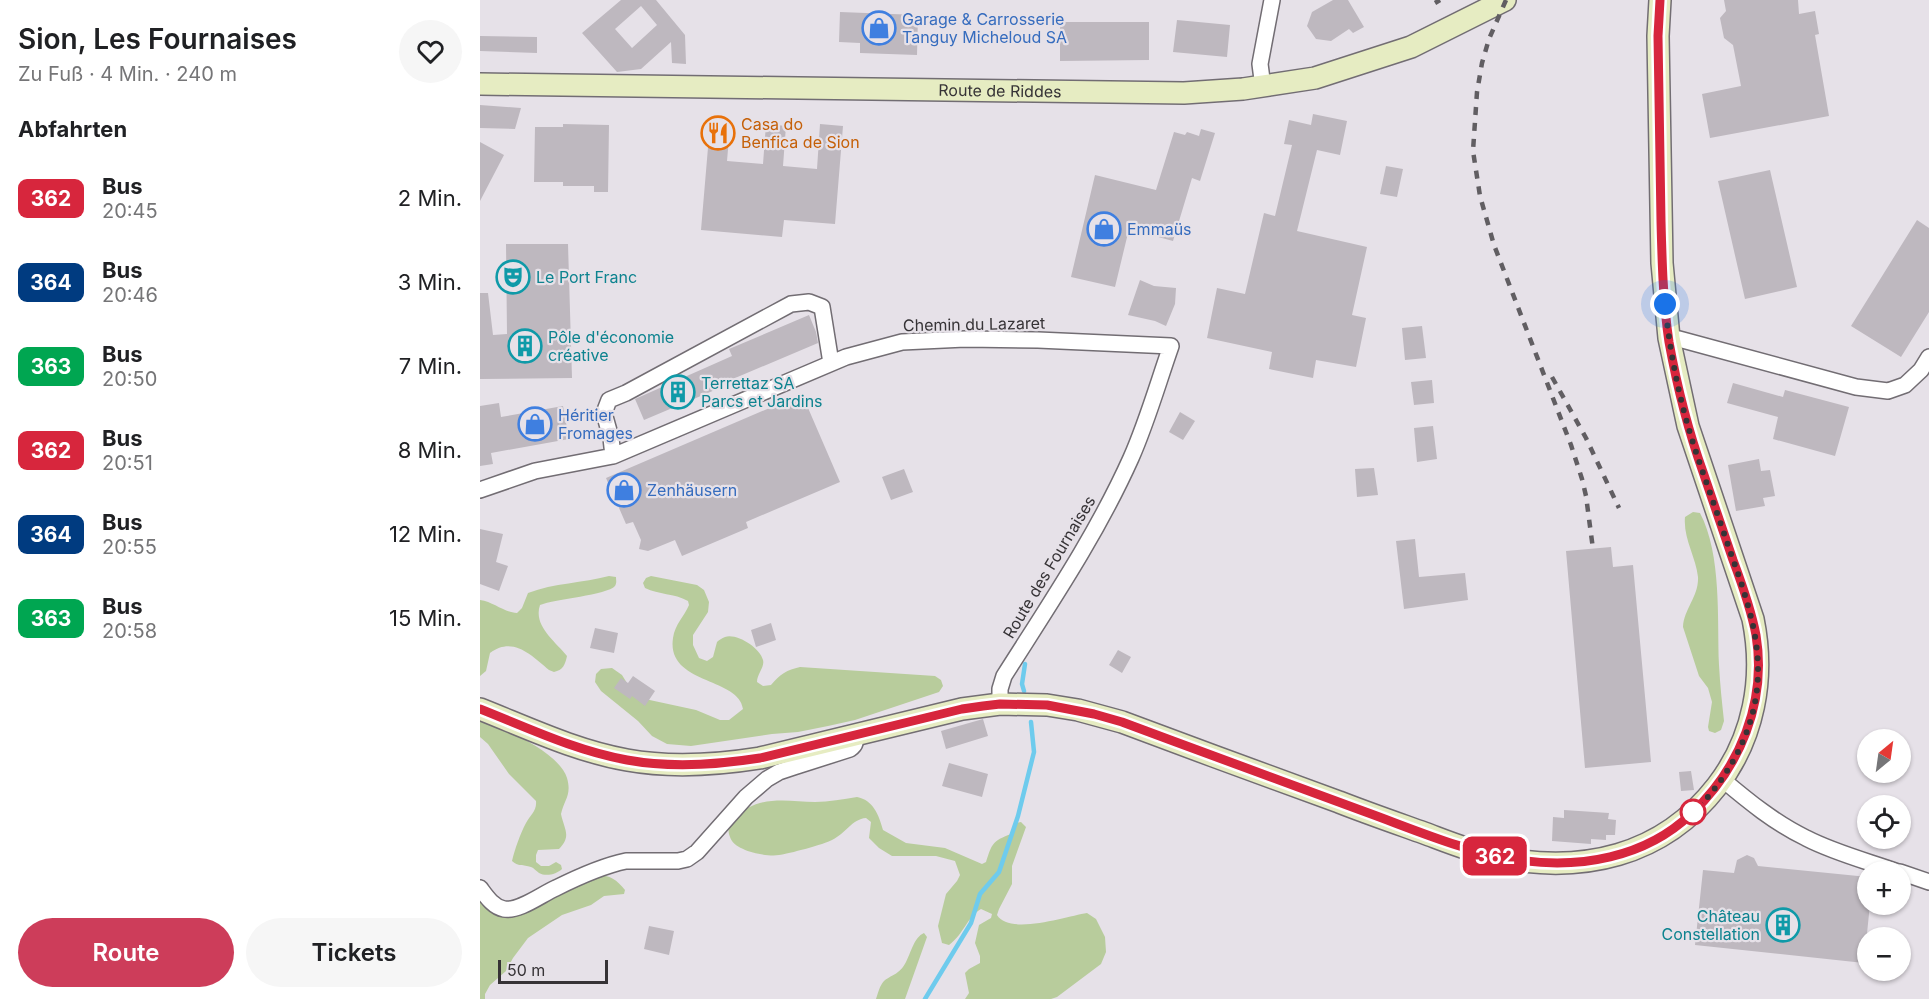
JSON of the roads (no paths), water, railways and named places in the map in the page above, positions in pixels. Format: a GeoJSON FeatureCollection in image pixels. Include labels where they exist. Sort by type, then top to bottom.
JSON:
{"type":"FeatureCollection","features":[{"type":"Feature","properties":{"kind":"main road","name":"Route de Riddes"},"geometry":{"type":"LineString","coordinates":[[480,84],[1184,93],[1263,87],[1315,78],[1411,47],[1505,0]]}},
{"type":"Feature","properties":{"kind":"main road"},"geometry":{"type":"LineString","coordinates":[[480,709],[591,751],[653,764],[695,765],[760,758],[962,709],[1000,697],[1098,715],[1439,839],[1496,857],[1522,861],[1570,863],[1616,856],[1640,847],[1680,824],[1710,795],[1741,745],[1753,712],[1758,670],[1757,644],[1747,599],[1688,426],[1669,338],[1662,263],[1659,1]]}},
{"type":"Feature","properties":{"kind":"street"},"geometry":{"type":"LineString","coordinates":[[1263,87],[1260,64],[1272,0]]}},
{"type":"Feature","properties":{"kind":"street"},"geometry":{"type":"LineString","coordinates":[[613,456],[604,413],[609,400],[791,304],[809,302],[822,307],[831,363]]}},
{"type":"Feature","properties":{"kind":"street"},"geometry":{"type":"LineString","coordinates":[[1669,338],[1856,387],[1888,391],[1905,385],[1921,370],[1929,357]]}},
{"type":"Feature","properties":{"kind":"street","name":"Chemin du Lazaret"},"geometry":{"type":"LineString","coordinates":[[480,490],[519,475],[613,456],[846,357],[902,342],[965,339],[1038,340],[1171,346]]}},
{"type":"Feature","properties":{"kind":"street","name":"Route des Fournaises"},"geometry":{"type":"LineString","coordinates":[[1000,697],[1004,676],[1073,569],[1103,515],[1131,457],[1171,346]]}},
{"type":"Feature","properties":{"kind":"street"},"geometry":{"type":"LineString","coordinates":[[480,888],[496,906],[509,910],[588,873],[618,862],[687,860],[761,784],[779,772],[850,749],[856,742],[854,735]]}},
{"type":"Feature","properties":{"kind":"street"},"geometry":{"type":"LineString","coordinates":[[1722,778],[1762,812],[1796,833],[1826,847],[1867,861]]}},
{"type":"Feature","properties":{"kind":"street"},"geometry":{"type":"LineString","coordinates":[[1911,876],[1929,882]]}},
{"type":"Feature","properties":{"kind":"waterway"},"geometry":{"type":"LineString","coordinates":[[1024,691],[1022,684],[1025,664]]}},
{"type":"Feature","properties":{"kind":"waterway"},"geometry":{"type":"LineString","coordinates":[[925,999],[971,923],[980,894],[999,872],[1018,816],[1034,752],[1031,722]]}},
{"type":"Feature","properties":{"kind":"railway"},"geometry":{"type":"LineString","coordinates":[[1435,3],[1440,0]]}},
{"type":"Feature","properties":{"kind":"railway"},"geometry":{"type":"LineString","coordinates":[[1506,0],[1489,39],[1477,92],[1473,151],[1480,196],[1494,245],[1582,479],[1593,549]]}},
{"type":"Feature","properties":{"kind":"railway"},"geometry":{"type":"LineString","coordinates":[[1552,377],[1586,438],[1619,508]]}},
{"type":"Feature","properties":{"kind":"place","name":"Garage & Carrosserie Tanguy Micheloud SA"},"geometry":{"type":"Point","coordinates":[879,28]}},
{"type":"Feature","properties":{"kind":"place","name":"Casa do Benfica de Sion"},"geometry":{"type":"Point","coordinates":[718,133]}},
{"type":"Feature","properties":{"kind":"place","name":"Emmaüs"},"geometry":{"type":"Point","coordinates":[1104,229]}},
{"type":"Feature","properties":{"kind":"place","name":"Le Port Franc"},"geometry":{"type":"Point","coordinates":[513,277]}},
{"type":"Feature","properties":{"kind":"place","name":"Pôle d'économie créative"},"geometry":{"type":"Point","coordinates":[525,346]}},
{"type":"Feature","properties":{"kind":"place","name":"Terrettaz SA Parcs et Jardins"},"geometry":{"type":"Point","coordinates":[678,392]}},
{"type":"Feature","properties":{"kind":"place","name":"Héritier Fromages"},"geometry":{"type":"Point","coordinates":[535,424]}},
{"type":"Feature","properties":{"kind":"place","name":"Zenhäusern"},"geometry":{"type":"Point","coordinates":[624,490]}},
{"type":"Feature","properties":{"kind":"place","name":"Château Constellation"},"geometry":{"type":"Point","coordinates":[1783,925]}}]}
